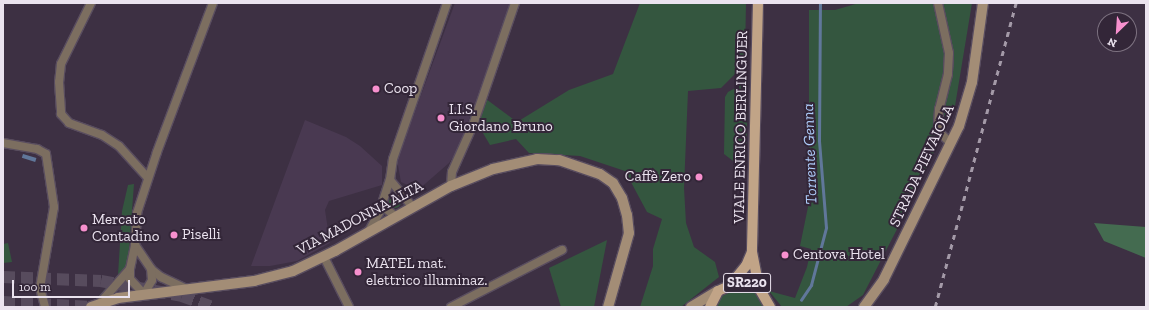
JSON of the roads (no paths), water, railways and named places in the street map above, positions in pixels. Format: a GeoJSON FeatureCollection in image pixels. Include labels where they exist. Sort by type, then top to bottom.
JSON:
{"type":"FeatureCollection","features":[{"type":"Feature","properties":{"kind":"main road","name":"VIALE ENRICO BERLINGUER"},"geometry":{"type":"LineString","coordinates":[[752,252],[758,3]]}},
{"type":"Feature","properties":{"kind":"main road"},"geometry":{"type":"LineString","coordinates":[[732,282],[746,266],[752,252]]}},
{"type":"Feature","properties":{"kind":"main road"},"geometry":{"type":"LineString","coordinates":[[752,252],[759,288]]}},
{"type":"Feature","properties":{"kind":"main road","name":"SR220"},"geometry":{"type":"LineString","coordinates":[[710,307],[718,291],[732,282],[744,282],[759,288],[771,306]]}},
{"type":"Feature","properties":{"kind":"street"},"geometry":{"type":"LineString","coordinates":[[91,3],[61,64],[59,82],[61,114],[69,123],[102,135],[119,146],[148,178]]}},
{"type":"Feature","properties":{"kind":"street","name":"VIA MADONNA ALTA"},"geometry":{"type":"LineString","coordinates":[[96,305],[130,269],[135,245],[137,213],[148,178],[214,3]]}},
{"type":"Feature","properties":{"kind":"street"},"geometry":{"type":"LineString","coordinates":[[369,231],[383,202],[390,180],[393,159],[447,3]]}},
{"type":"Feature","properties":{"kind":"street"},"geometry":{"type":"LineString","coordinates":[[515,3],[473,125],[452,172],[451,186],[493,169],[537,159],[559,160],[580,165],[600,174],[613,183],[622,198],[628,215],[629,233],[608,307]]}},
{"type":"Feature","properties":{"kind":"street"},"geometry":{"type":"LineString","coordinates":[[938,3],[949,53],[948,74],[939,109],[938,126],[941,134],[951,143]]}},
{"type":"Feature","properties":{"kind":"street","name":"STRADA PIEVAIOLA"},"geometry":{"type":"LineString","coordinates":[[864,307],[884,279],[951,143],[967,104],[983,3]]}},
{"type":"Feature","properties":{"kind":"street"},"geometry":{"type":"LineString","coordinates":[[3,143],[37,149],[46,154],[54,207],[40,288],[45,307]]}},
{"type":"Feature","properties":{"kind":"street"},"geometry":{"type":"LineString","coordinates":[[390,180],[412,206]]}},
{"type":"Feature","properties":{"kind":"street","name":"VIA MADONNA ALTA"},"geometry":{"type":"LineString","coordinates":[[96,305],[144,294],[271,278],[324,257],[412,206],[451,186]]}},
{"type":"Feature","properties":{"kind":"street"},"geometry":{"type":"LineString","coordinates":[[383,202],[385,208],[395,216]]}},
{"type":"Feature","properties":{"kind":"street"},"geometry":{"type":"LineString","coordinates":[[135,245],[152,270],[161,277],[188,289]]}},
{"type":"Feature","properties":{"kind":"street"},"geometry":{"type":"LineString","coordinates":[[451,307],[562,250]]}},
{"type":"Feature","properties":{"kind":"street"},"geometry":{"type":"LineString","coordinates":[[324,257],[349,307]]}},
{"type":"Feature","properties":{"kind":"street"},"geometry":{"type":"LineString","coordinates":[[130,269],[130,279],[144,294],[152,280],[152,270]]}},
{"type":"Feature","properties":{"kind":"street","name":"SR220"},"geometry":{"type":"LineString","coordinates":[[691,307],[718,291]]}},
{"type":"Feature","properties":{"kind":"water"},"geometry":{"type":"Polygon","coordinates":[[[23,154],[36,158],[35,162],[22,158],[23,154]]]}},
{"type":"Feature","properties":{"kind":"waterway","name":"Torrente Genna"},"geometry":{"type":"LineString","coordinates":[[801,300],[811,285],[826,228],[819,141],[820,3]]}},
{"type":"Feature","properties":{"kind":"tunnel"},"geometry":{"type":"LineString","coordinates":[[3,277],[101,281],[182,296],[212,307]]}},
{"type":"Feature","properties":{"kind":"tunnel"},"geometry":{"type":"LineString","coordinates":[[3,302],[91,307]]}},
{"type":"Feature","properties":{"kind":"railway"},"geometry":{"type":"LineString","coordinates":[[935,307],[1016,3]]}},
{"type":"Feature","properties":{"kind":"place","name":"Coop"},"geometry":{"type":"Point","coordinates":[376,89]}},
{"type":"Feature","properties":{"kind":"place","name":"I.I.S. Giordano Bruno"},"geometry":{"type":"Point","coordinates":[441,118]}},
{"type":"Feature","properties":{"kind":"place","name":"Caffè Zero"},"geometry":{"type":"Point","coordinates":[699,177]}},
{"type":"Feature","properties":{"kind":"place","name":"Mercato Contadino"},"geometry":{"type":"Point","coordinates":[84,228]}},
{"type":"Feature","properties":{"kind":"place","name":"Piselli"},"geometry":{"type":"Point","coordinates":[174,235]}},
{"type":"Feature","properties":{"kind":"place","name":"Centova Hotel"},"geometry":{"type":"Point","coordinates":[785,255]}},
{"type":"Feature","properties":{"kind":"place","name":"MATEL mat. elettrico illuminaz."},"geometry":{"type":"Point","coordinates":[358,272]}}]}
